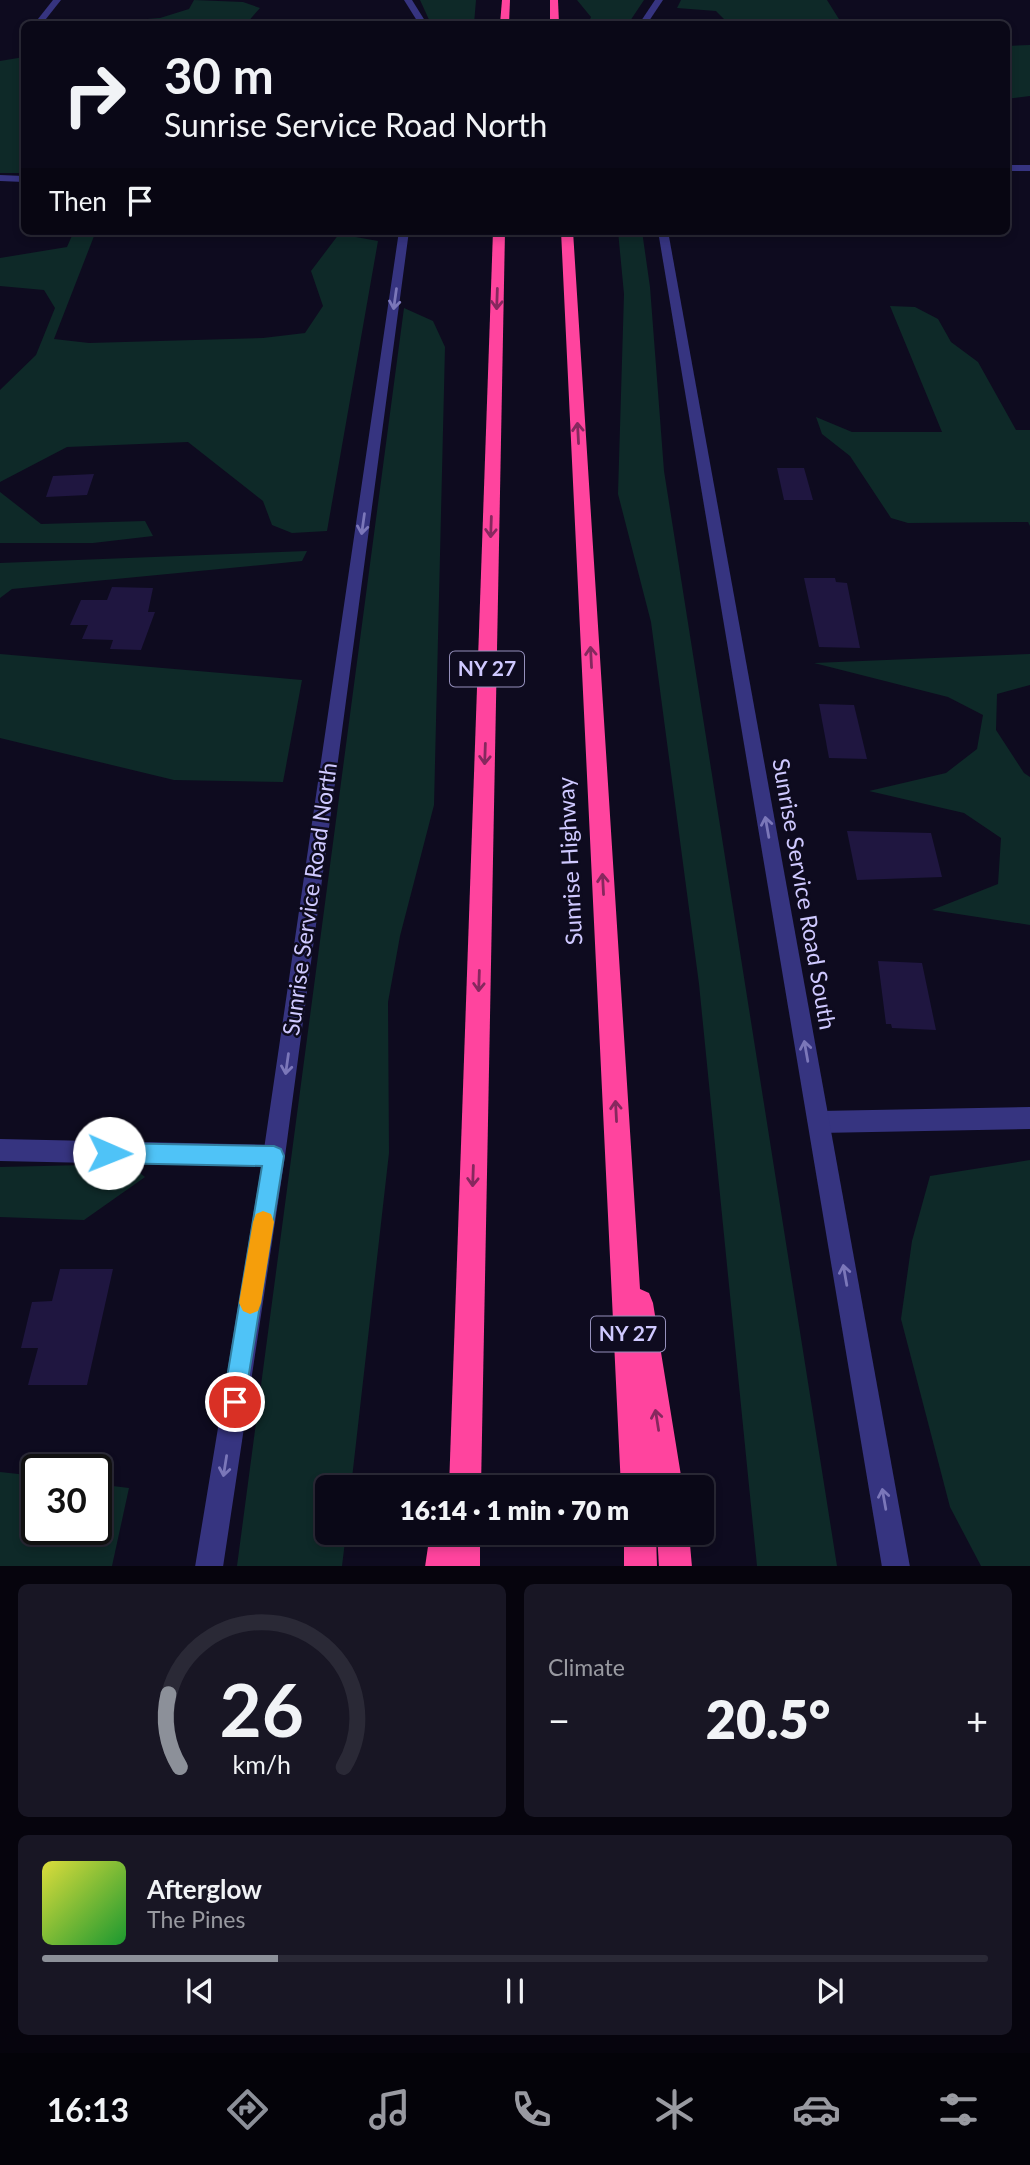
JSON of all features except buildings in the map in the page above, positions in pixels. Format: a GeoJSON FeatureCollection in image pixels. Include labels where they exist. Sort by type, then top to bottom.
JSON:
{"type":"FeatureCollection","features":[{"type":"Feature","properties":{"kind":"highway"},"geometry":{"type":"LineString","coordinates":[[505,21],[506,0]]}},
{"type":"Feature","properties":{"kind":"highway"},"geometry":{"type":"LineString","coordinates":[[554,0],[555,21]]}},
{"type":"Feature","properties":{"kind":"highway","name":"NY 27"},"geometry":{"type":"LineString","coordinates":[[465,1475],[499,235]]}},
{"type":"Feature","properties":{"kind":"highway","name":"Sunrise Highway"},"geometry":{"type":"LineString","coordinates":[[567,235],[636,1475]]}},
{"type":"Feature","properties":{"kind":"highway"},"geometry":{"type":"LineString","coordinates":[[620,1180],[665,1475]]}},
{"type":"Feature","properties":{"kind":"highway"},"geometry":{"type":"LineString","coordinates":[[454,1475],[468,1358]]}},
{"type":"Feature","properties":{"kind":"highway"},"geometry":{"type":"LineString","coordinates":[[441,1566],[444,1545]]}},
{"type":"Feature","properties":{"kind":"highway"},"geometry":{"type":"LineString","coordinates":[[463,1566],[464,1545]]}},
{"type":"Feature","properties":{"kind":"highway"},"geometry":{"type":"LineString","coordinates":[[640,1545],[641,1566]]}},
{"type":"Feature","properties":{"kind":"highway"},"geometry":{"type":"LineString","coordinates":[[674,1545],[676,1566]]}},
{"type":"Feature","properties":{"kind":"street"},"geometry":{"type":"LineString","coordinates":[[40,21],[57,0]]}},
{"type":"Feature","properties":{"kind":"street"},"geometry":{"type":"LineString","coordinates":[[408,0],[421,21]]}},
{"type":"Feature","properties":{"kind":"street"},"geometry":{"type":"LineString","coordinates":[[645,21],[659,0]]}},
{"type":"Feature","properties":{"kind":"street"},"geometry":{"type":"LineString","coordinates":[[1010,168],[1030,168]]}},
{"type":"Feature","properties":{"kind":"street"},"geometry":{"type":"LineString","coordinates":[[0,178],[21,178]]}},
{"type":"Feature","properties":{"kind":"street","name":"Sunrise Service Road North"},"geometry":{"type":"LineString","coordinates":[[209,1566],[274,1156],[403,235]]}},
{"type":"Feature","properties":{"kind":"street","name":"Sunrise Service Road South"},"geometry":{"type":"LineString","coordinates":[[664,235],[896,1566]]}},
{"type":"Feature","properties":{"kind":"street"},"geometry":{"type":"LineString","coordinates":[[819,1122],[1030,1118]]}},
{"type":"Feature","properties":{"kind":"street"},"geometry":{"type":"LineString","coordinates":[[0,1150],[274,1156]]}},
{"type":"Feature","properties":{"kind":"green space"},"geometry":{"type":"Polygon","coordinates":[[[194,0],[243,2],[260,8],[249,21],[122,21],[160,18],[189,9],[194,0]]]}},
{"type":"Feature","properties":{"kind":"green space"},"geometry":{"type":"Polygon","coordinates":[[[420,0],[476,0],[474,21],[430,21],[420,0]]]}},
{"type":"Feature","properties":{"kind":"green space"},"geometry":{"type":"Polygon","coordinates":[[[577,0],[644,0],[630,21],[589,21],[591,17],[577,0]]]}},
{"type":"Feature","properties":{"kind":"green space"},"geometry":{"type":"Polygon","coordinates":[[[681,0],[827,0],[840,21],[726,21],[716,11],[677,8],[681,0]]]}},
{"type":"Feature","properties":{"kind":"green space"},"geometry":{"type":"Polygon","coordinates":[[[1030,45],[1030,96],[1010,98],[1010,46],[1030,45]]]}},
{"type":"Feature","properties":{"kind":"green space"},"geometry":{"type":"Polygon","coordinates":[[[21,58],[21,173],[0,173],[0,61],[21,58]]]}},
{"type":"Feature","properties":{"kind":"green space"},"geometry":{"type":"Polygon","coordinates":[[[72,235],[94,235],[54,339],[89,343],[263,338],[305,333],[323,306],[311,271],[338,235],[378,241],[327,531],[292,533],[272,525],[263,501],[188,442],[67,447],[0,482],[0,390],[36,355],[55,308],[44,290],[0,286],[0,258],[67,247],[72,235]]]}},
{"type":"Feature","properties":{"kind":"green space"},"geometry":{"type":"Polygon","coordinates":[[[618,235],[643,235],[650,287],[664,471],[837,1566],[757,1566],[699,984],[651,622],[618,494],[624,294],[618,235]]]}},
{"type":"Feature","properties":{"kind":"green space"},"geometry":{"type":"Polygon","coordinates":[[[890,306],[915,307],[938,319],[951,342],[978,362],[1016,430],[1030,430],[1030,526],[1028,522],[908,523],[891,518],[850,456],[822,434],[816,417],[852,432],[942,432],[890,306]]]}},
{"type":"Feature","properties":{"kind":"green space"},"geometry":{"type":"Polygon","coordinates":[[[404,308],[433,321],[445,347],[434,805],[400,936],[388,1002],[389,1153],[352,1475],[315,1475],[315,1545],[345,1545],[342,1566],[237,1566],[404,308]]]}},
{"type":"Feature","properties":{"kind":"green space"},"geometry":{"type":"Polygon","coordinates":[[[0,492],[41,524],[145,521],[153,536],[93,543],[0,543],[0,492]]]}},
{"type":"Feature","properties":{"kind":"green space"},"geometry":{"type":"Polygon","coordinates":[[[307,551],[302,561],[12,589],[0,598],[0,563],[307,551]]]}},
{"type":"Feature","properties":{"kind":"green space"},"geometry":{"type":"Polygon","coordinates":[[[0,654],[302,680],[283,782],[174,780],[0,738],[0,654]]]}},
{"type":"Feature","properties":{"kind":"green space"},"geometry":{"type":"Polygon","coordinates":[[[1030,654],[1030,685],[997,694],[996,730],[1024,773],[1030,777],[1030,925],[932,910],[998,884],[1001,838],[964,813],[869,791],[946,773],[977,749],[983,715],[948,697],[814,663],[1030,654]]]}},
{"type":"Feature","properties":{"kind":"green space"},"geometry":{"type":"Polygon","coordinates":[[[1030,1160],[1030,1566],[981,1566],[950,1507],[901,1319],[912,1241],[930,1176],[1030,1160]]]}},
{"type":"Feature","properties":{"kind":"green space"},"geometry":{"type":"Polygon","coordinates":[[[128,1164],[145,1177],[84,1220],[0,1217],[0,1167],[128,1164]]]}},
{"type":"Feature","properties":{"kind":"green space"},"geometry":{"type":"Polygon","coordinates":[[[0,1472],[21,1474],[21,1545],[112,1545],[112,1486],[129,1488],[112,1566],[0,1566],[0,1472]]]}},
{"type":"Feature","properties":{"kind":"slow traffic"},"geometry":{"type":"LineString","coordinates":[[250,1303],[263,1222]]}},
{"type":"Feature","properties":{"kind":"route"},"geometry":{"type":"LineString","coordinates":[[109,1153],[274,1156],[235,1402]]}}]}
